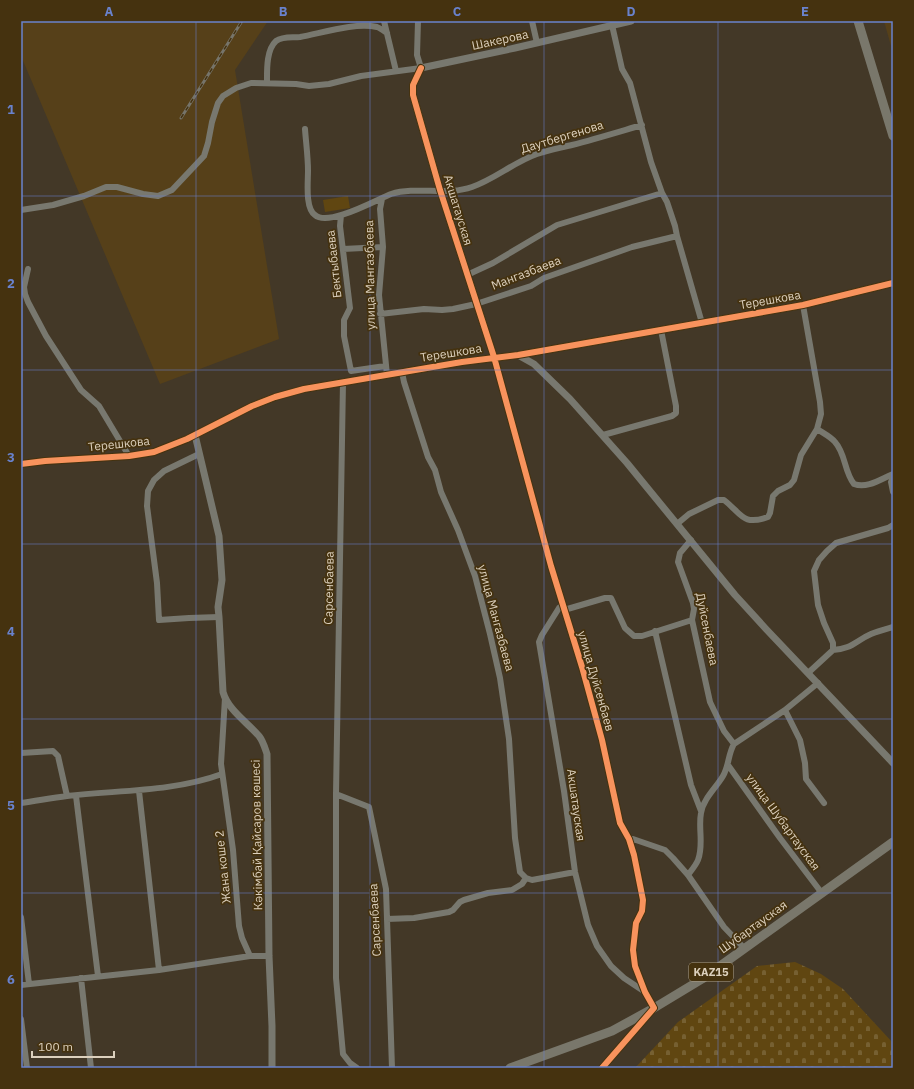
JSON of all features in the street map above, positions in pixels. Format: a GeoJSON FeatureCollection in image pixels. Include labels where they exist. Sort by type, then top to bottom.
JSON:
{"type":"FeatureCollection","features":[{"type":"Feature","properties":{"kind":"main road"},"geometry":{"type":"LineString","coordinates":[[858,21],[893,136]]}},
{"type":"Feature","properties":{"kind":"main road","name":"Шубартауская"},"geometry":{"type":"LineString","coordinates":[[510,1068],[612,1031],[654,1008],[702,979],[821,892],[893,842]]}},
{"type":"Feature","properties":{"kind":"street"},"geometry":{"type":"LineString","coordinates":[[384,21],[396,71]]}},
{"type":"Feature","properties":{"kind":"street"},"geometry":{"type":"LineString","coordinates":[[21,210],[53,205],[84,196],[106,187],[117,187],[143,194],[158,196],[172,190],[204,156],[218,103],[224,96],[236,88],[251,83],[296,84],[309,86],[329,84],[361,76],[421,68],[417,55],[418,21]]}},
{"type":"Feature","properties":{"kind":"street"},"geometry":{"type":"LineString","coordinates":[[532,21],[537,43]]}},
{"type":"Feature","properties":{"kind":"street","name":"Шакерова"},"geometry":{"type":"LineString","coordinates":[[421,68],[631,21]]}},
{"type":"Feature","properties":{"kind":"street"},"geometry":{"type":"LineString","coordinates":[[612,25],[622,69],[630,83],[651,162],[675,226],[702,323]]}},
{"type":"Feature","properties":{"kind":"street"},"geometry":{"type":"LineString","coordinates":[[267,83],[270,54],[273,45],[282,38],[298,37],[342,28],[363,26],[378,27],[387,33]]}},
{"type":"Feature","properties":{"kind":"street","name":"Акшатауская"},"geometry":{"type":"LineString","coordinates":[[421,68],[413,85],[412,95],[440,190],[494,357]]}},
{"type":"Feature","properties":{"kind":"street","name":"Даутбергенова"},"geometry":{"type":"LineString","coordinates":[[305,129],[308,194],[311,210],[315,216],[324,219],[341,215],[392,194],[425,190],[453,191],[472,187],[538,153],[642,125]]}},
{"type":"Feature","properties":{"kind":"street"},"geometry":{"type":"LineString","coordinates":[[467,275],[492,263],[557,225],[662,193]]}},
{"type":"Feature","properties":{"kind":"street","name":"улица Мангазбаева"},"geometry":{"type":"LineString","coordinates":[[382,199],[380,209],[383,247],[379,294],[387,375]]}},
{"type":"Feature","properties":{"kind":"street","name":"Бектыбаева"},"geometry":{"type":"LineString","coordinates":[[341,215],[340,226],[350,308],[344,320],[344,336],[351,371],[385,366]]}},
{"type":"Feature","properties":{"kind":"street","name":"Мангазбаева"},"geometry":{"type":"LineString","coordinates":[[380,314],[424,309],[453,309],[476,304],[531,286],[544,278],[632,247],[677,236]]}},
{"type":"Feature","properties":{"kind":"street"},"geometry":{"type":"LineString","coordinates":[[343,249],[383,247]]}},
{"type":"Feature","properties":{"kind":"street"},"geometry":{"type":"LineString","coordinates":[[28,269],[24,288],[25,294],[46,336],[81,390],[99,406],[129,456]]}},
{"type":"Feature","properties":{"kind":"street","name":"Терешкова"},"geometry":{"type":"LineString","coordinates":[[21,464],[45,461],[129,456],[154,452],[195,435],[252,406],[275,397],[304,389],[494,357],[518,355],[803,305],[893,283]]}},
{"type":"Feature","properties":{"kind":"street"},"geometry":{"type":"LineString","coordinates":[[677,524],[689,514],[718,500],[724,500],[745,519],[752,521],[768,517],[773,496],[778,491],[790,485],[794,480],[801,455],[818,429],[821,414],[803,305]]}},
{"type":"Feature","properties":{"kind":"street"},"geometry":{"type":"LineString","coordinates":[[602,435],[672,416],[676,413],[676,406],[660,330]]}},
{"type":"Feature","properties":{"kind":"street"},"geometry":{"type":"LineString","coordinates":[[518,355],[534,364],[553,382],[602,435],[691,540],[740,601],[893,763]]}},
{"type":"Feature","properties":{"kind":"street","name":"улица Дуйсенбаев"},"geometry":{"type":"LineString","coordinates":[[494,357],[602,740],[620,823],[629,839],[643,900],[642,911],[636,924],[633,950],[635,966],[654,1008]]}},
{"type":"Feature","properties":{"kind":"street","name":"улица Мангазбаева"},"geometry":{"type":"LineString","coordinates":[[402,372],[428,457],[435,470],[441,492],[458,530],[475,576],[490,634],[500,678],[509,739],[515,838],[520,872],[526,878]]}},
{"type":"Feature","properties":{"kind":"street","name":"Сарсенбаева"},"geometry":{"type":"LineString","coordinates":[[343,382],[336,794],[336,978],[344,1054],[350,1063],[357,1068]]}},
{"type":"Feature","properties":{"kind":"street"},"geometry":{"type":"LineString","coordinates":[[818,429],[834,440],[840,449],[847,473],[854,484],[860,486],[868,485],[893,476]]}},
{"type":"Feature","properties":{"kind":"street"},"geometry":{"type":"LineString","coordinates":[[195,435],[221,548],[222,580],[218,607],[223,692],[225,698]]}},
{"type":"Feature","properties":{"kind":"street"},"geometry":{"type":"LineString","coordinates":[[199,454],[164,471],[154,480],[148,491],[147,506],[157,583],[159,620],[219,617]]}},
{"type":"Feature","properties":{"kind":"street"},"geometry":{"type":"LineString","coordinates":[[893,476],[890,482],[893,492]]}},
{"type":"Feature","properties":{"kind":"street"},"geometry":{"type":"LineString","coordinates":[[833,650],[833,643],[824,623],[818,604],[814,571],[819,560],[836,543],[888,528],[893,525]]}},
{"type":"Feature","properties":{"kind":"street","name":"Дуйсенбаева"},"geometry":{"type":"LineString","coordinates":[[691,540],[680,552],[678,562],[693,603],[694,609],[692,620],[710,702],[724,731],[734,744]]}},
{"type":"Feature","properties":{"kind":"street"},"geometry":{"type":"LineString","coordinates":[[564,608],[605,598],[611,598],[625,628],[634,636],[655,632],[692,620]]}},
{"type":"Feature","properties":{"kind":"street","name":"Акшатауская"},"geometry":{"type":"LineString","coordinates":[[564,608],[559,608],[539,642],[564,791],[575,872],[588,925],[597,946],[611,966],[624,978],[646,992]]}},
{"type":"Feature","properties":{"kind":"street"},"geometry":{"type":"LineString","coordinates":[[808,673],[833,650],[844,649],[870,635],[893,628]]}},
{"type":"Feature","properties":{"kind":"street"},"geometry":{"type":"LineString","coordinates":[[655,632],[691,785],[701,811]]}},
{"type":"Feature","properties":{"kind":"street"},"geometry":{"type":"LineString","coordinates":[[688,875],[698,860],[701,842],[699,825],[701,811],[724,776],[728,765],[730,750],[734,744],[785,710],[818,683]]}},
{"type":"Feature","properties":{"kind":"street","name":"Жана коше 2"},"geometry":{"type":"LineString","coordinates":[[225,698],[221,764],[233,850],[239,926],[242,938],[250,956]]}},
{"type":"Feature","properties":{"kind":"street","name":"Кәкімбай Қайсаров көшесі"},"geometry":{"type":"LineString","coordinates":[[225,698],[234,710],[260,737],[267,754],[269,956],[272,1068]]}},
{"type":"Feature","properties":{"kind":"street"},"geometry":{"type":"LineString","coordinates":[[785,710],[800,740],[805,763],[806,778],[812,789],[824,803]]}},
{"type":"Feature","properties":{"kind":"street"},"geometry":{"type":"LineString","coordinates":[[21,753],[52,751],[58,756],[67,796]]}},
{"type":"Feature","properties":{"kind":"street","name":"улица Шубартауская"},"geometry":{"type":"LineString","coordinates":[[728,765],[821,892]]}},
{"type":"Feature","properties":{"kind":"street"},"geometry":{"type":"LineString","coordinates":[[21,803],[67,796],[139,791],[207,780],[222,774]]}},
{"type":"Feature","properties":{"kind":"street"},"geometry":{"type":"LineString","coordinates":[[139,791],[159,970]]}},
{"type":"Feature","properties":{"kind":"street","name":"Сарсенбаева"},"geometry":{"type":"LineString","coordinates":[[336,794],[369,807],[386,889],[392,1068]]}},
{"type":"Feature","properties":{"kind":"street"},"geometry":{"type":"LineString","coordinates":[[76,796],[98,976]]}},
{"type":"Feature","properties":{"kind":"street"},"geometry":{"type":"LineString","coordinates":[[629,839],[665,850],[688,875],[724,927],[744,948]]}},
{"type":"Feature","properties":{"kind":"street"},"geometry":{"type":"LineString","coordinates":[[387,919],[414,918],[449,912],[464,900],[488,893],[512,890],[522,884],[526,878],[532,880],[575,872]]}},
{"type":"Feature","properties":{"kind":"street"},"geometry":{"type":"LineString","coordinates":[[21,917],[29,984]]}},
{"type":"Feature","properties":{"kind":"street"},"geometry":{"type":"LineString","coordinates":[[21,986],[159,970],[250,956],[269,956]]}},
{"type":"Feature","properties":{"kind":"street"},"geometry":{"type":"LineString","coordinates":[[81,978],[91,1068]]}},
{"type":"Feature","properties":{"kind":"street"},"geometry":{"type":"LineString","coordinates":[[602,1068],[654,1008]]}},
{"type":"Feature","properties":{"kind":"street"},"geometry":{"type":"LineString","coordinates":[[21,1019],[27,1068]]}},
{"type":"Feature","properties":{"kind":"shaded area"},"geometry":{"type":"Polygon","coordinates":[[[21,21],[268,21],[235,70],[279,339],[160,384],[21,56],[21,21]]]}},
{"type":"Feature","properties":{"kind":"shaded area"},"geometry":{"type":"Polygon","coordinates":[[[884,21],[893,21],[893,53],[884,21]]]}},
{"type":"Feature","properties":{"kind":"green space"},"geometry":{"type":"Polygon","coordinates":[[[348,196],[350,208],[325,212],[323,200],[348,196]]]}},
{"type":"Feature","properties":{"kind":"green space"},"geometry":{"type":"Polygon","coordinates":[[[795,962],[821,974],[843,989],[893,1043],[893,1068],[635,1068],[678,1022],[757,966],[795,962]]]}},
{"type":"Feature","properties":{"kind":"railway"},"geometry":{"type":"LineString","coordinates":[[181,118],[242,21]]}},
{"type":"Feature","properties":{"kind":"cycle path"},"geometry":{"type":"LineString","coordinates":[[421,68],[413,85],[413,95],[440,190],[494,357],[551,566],[582,667],[602,740],[620,823],[629,839],[634,855],[643,900],[642,911],[636,923],[633,950],[635,966],[645,992],[654,1008],[602,1068]]}},
{"type":"Feature","properties":{"kind":"cycle path"},"geometry":{"type":"LineString","coordinates":[[21,464],[45,461],[129,456],[154,452],[187,439],[252,406],[275,397],[304,389],[462,362],[518,355],[803,305],[893,283]]}}]}
